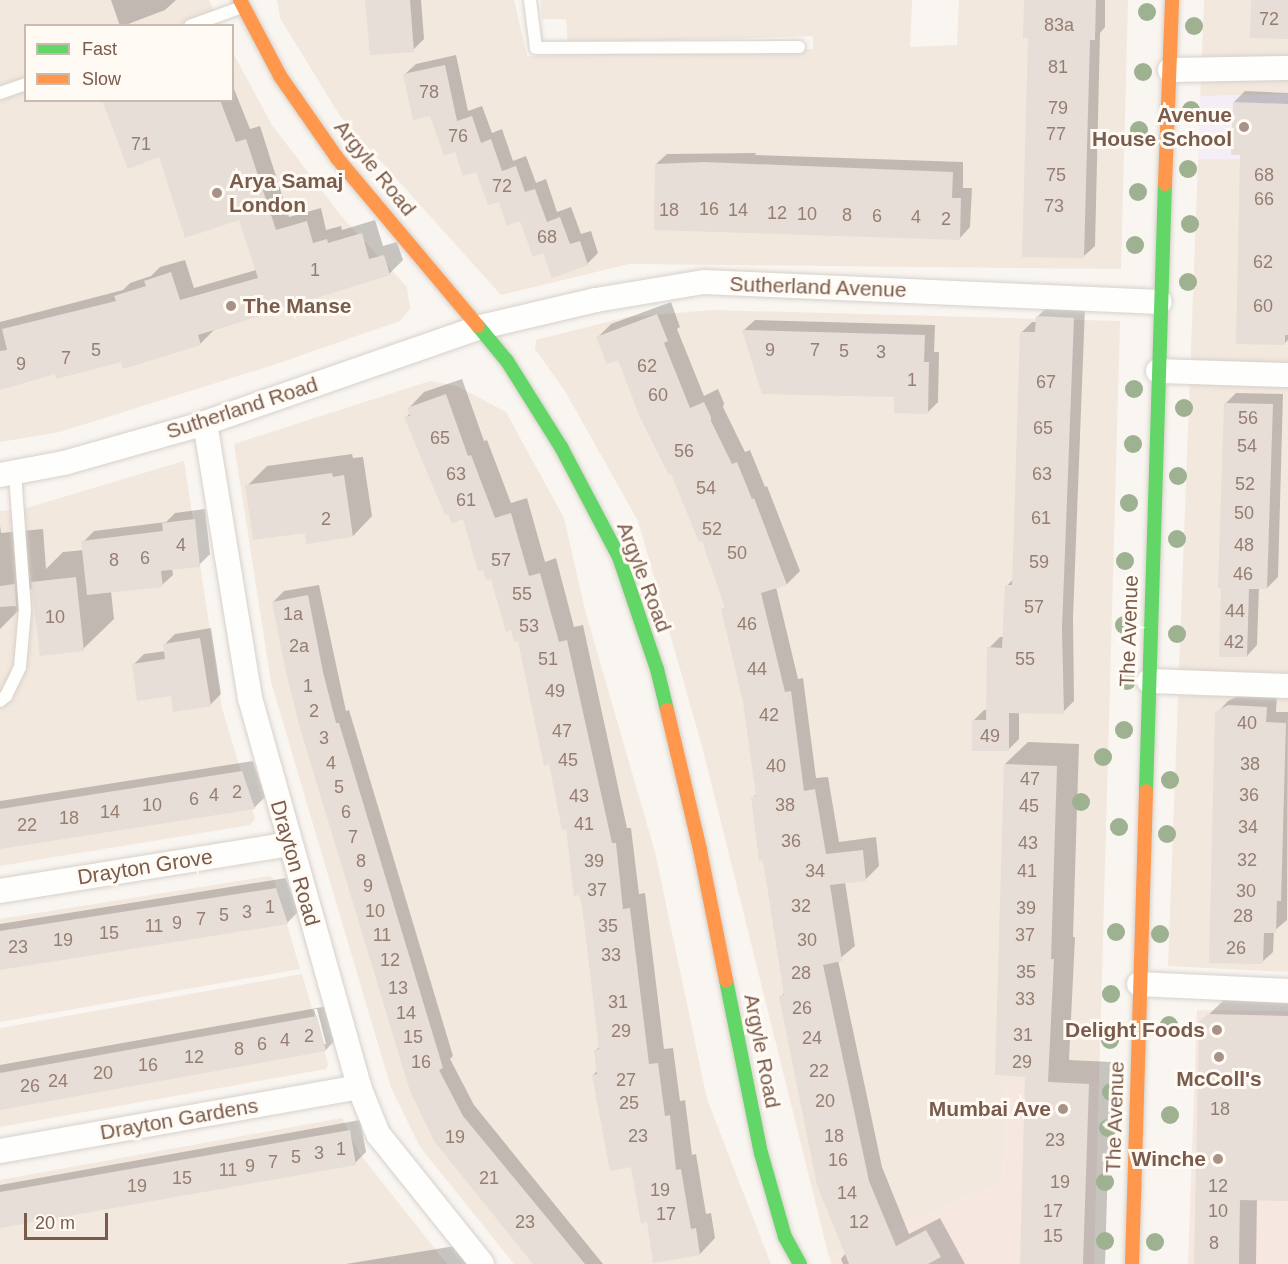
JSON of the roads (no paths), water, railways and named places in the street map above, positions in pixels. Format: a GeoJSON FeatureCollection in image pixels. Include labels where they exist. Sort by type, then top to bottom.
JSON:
{"type":"FeatureCollection","features":[{"type":"Feature","properties":{"kind":"main road","name":"The Avenue"},"geometry":{"type":"LineString","coordinates":[[1132,1264],[1160,302],[1172,0]]}},
{"type":"Feature","properties":{"kind":"main road","name":"Argyle Road"},"geometry":{"type":"LineString","coordinates":[[241,4],[280,76],[337,158],[481,327],[507,361],[561,447],[619,557],[649,646],[700,850],[760,1154],[785,1237],[800,1264]]}},
{"type":"Feature","properties":{"kind":"street"},"geometry":{"type":"LineString","coordinates":[[1170,70],[1288,68]]}},
{"type":"Feature","properties":{"kind":"street","name":"Sutherland Avenue"},"geometry":{"type":"LineString","coordinates":[[481,327],[596,300],[704,282],[1160,302]]}},
{"type":"Feature","properties":{"kind":"street","name":"Sutherland Road"},"geometry":{"type":"LineString","coordinates":[[7,474],[205,423],[481,327]]}},
{"type":"Feature","properties":{"kind":"street"},"geometry":{"type":"LineString","coordinates":[[1158,371],[1288,375]]}},
{"type":"Feature","properties":{"kind":"street","name":"Drayton Road"},"geometry":{"type":"LineString","coordinates":[[205,423],[250,698],[358,1087],[378,1134],[482,1264]]}},
{"type":"Feature","properties":{"kind":"street"},"geometry":{"type":"LineString","coordinates":[[1149,681],[1288,686]]}},
{"type":"Feature","properties":{"kind":"street","name":"Drayton Grove"},"geometry":{"type":"LineString","coordinates":[[0,891],[289,844]]}},
{"type":"Feature","properties":{"kind":"street"},"geometry":{"type":"LineString","coordinates":[[1139,984],[1288,991]]}},
{"type":"Feature","properties":{"kind":"street","name":"Drayton Gardens"},"geometry":{"type":"LineString","coordinates":[[0,1151],[358,1087]]}},
{"type":"Feature","properties":{"kind":"lane"},"geometry":{"type":"LineString","coordinates":[[530,0],[536,48],[799,47]]}},
{"type":"Feature","properties":{"kind":"lane"},"geometry":{"type":"LineString","coordinates":[[195,24],[241,4]]}},
{"type":"Feature","properties":{"kind":"lane"},"geometry":{"type":"LineString","coordinates":[[0,93],[24,85]]}},
{"type":"Feature","properties":{"kind":"lane"},"geometry":{"type":"LineString","coordinates":[[0,701],[6,696],[20,667],[25,610],[7,474]]}},
{"type":"Feature","properties":{"kind":"place","name":"Avenue House School"},"geometry":{"type":"Point","coordinates":[1244,127]}},
{"type":"Feature","properties":{"kind":"place","name":"Arya Samaj London"},"geometry":{"type":"Point","coordinates":[217,193]}},
{"type":"Feature","properties":{"kind":"place","name":"The Manse"},"geometry":{"type":"Point","coordinates":[231,306]}},
{"type":"Feature","properties":{"kind":"place","name":"Delight Foods"},"geometry":{"type":"Point","coordinates":[1217,1030]}},
{"type":"Feature","properties":{"kind":"place","name":"McColl's"},"geometry":{"type":"Point","coordinates":[1219,1057]}},
{"type":"Feature","properties":{"kind":"place","name":"Mumbai Ave"},"geometry":{"type":"Point","coordinates":[1063,1109]}},
{"type":"Feature","properties":{"kind":"place","name":"Winche"},"geometry":{"type":"Point","coordinates":[1218,1159]}}]}
